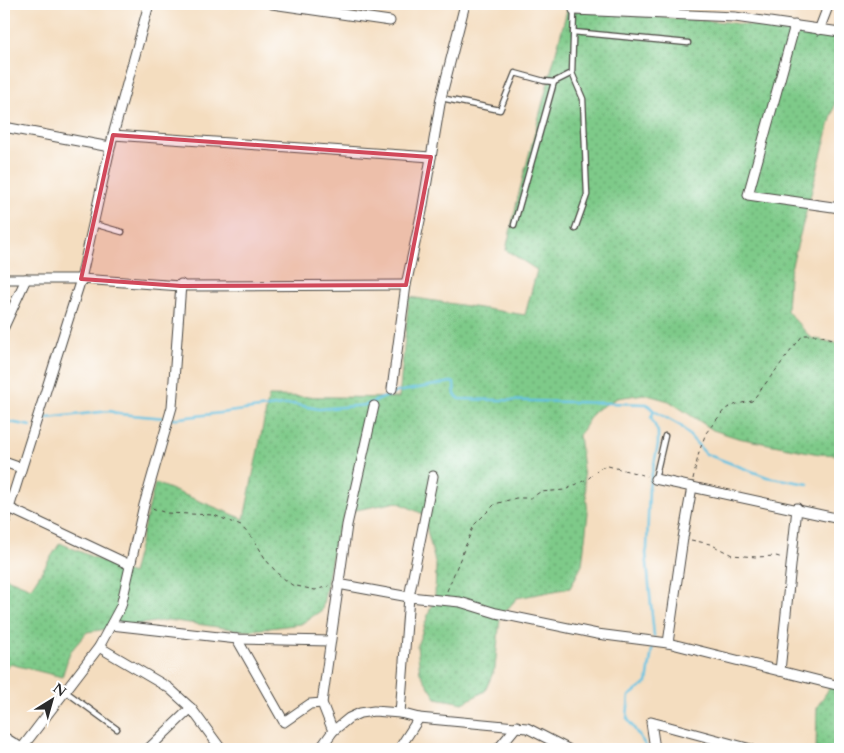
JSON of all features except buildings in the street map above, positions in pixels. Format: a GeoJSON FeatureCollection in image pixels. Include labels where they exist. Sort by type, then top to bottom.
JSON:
{"type":"FeatureCollection","features":[{"type":"Feature","properties":{"kind":"street"},"geometry":{"type":"LineString","coordinates":[[4,524],[81,279],[113,135],[149,4]]}},
{"type":"Feature","properties":{"kind":"street"},"geometry":{"type":"LineString","coordinates":[[272,4],[390,21]]}},
{"type":"Feature","properties":{"kind":"street"},"geometry":{"type":"LineString","coordinates":[[392,389],[406,285],[422,211],[441,98],[464,4]]}},
{"type":"Feature","properties":{"kind":"street"},"geometry":{"type":"LineString","coordinates":[[819,30],[829,4]]}},
{"type":"Feature","properties":{"kind":"street"},"geometry":{"type":"LineString","coordinates":[[575,7],[735,17],[840,32]]}},
{"type":"Feature","properties":{"kind":"street"},"geometry":{"type":"LineString","coordinates":[[795,25],[748,195],[840,208]]}},
{"type":"Feature","properties":{"kind":"street"},"geometry":{"type":"LineString","coordinates":[[4,127],[110,148]]}},
{"type":"Feature","properties":{"kind":"street"},"geometry":{"type":"LineString","coordinates":[[113,135],[431,157]]}},
{"type":"Feature","properties":{"kind":"street"},"geometry":{"type":"LineString","coordinates":[[4,278],[81,279],[181,285],[406,285]]}},
{"type":"Feature","properties":{"kind":"street"},"geometry":{"type":"LineString","coordinates":[[4,327],[26,279]]}},
{"type":"Feature","properties":{"kind":"street"},"geometry":{"type":"LineString","coordinates":[[4,736],[22,749],[99,647],[121,606],[144,505],[172,406],[181,285]]}},
{"type":"Feature","properties":{"kind":"street"},"geometry":{"type":"LineString","coordinates":[[333,731],[322,703],[347,525],[374,406]]}},
{"type":"Feature","properties":{"kind":"street"},"geometry":{"type":"LineString","coordinates":[[4,462],[21,468]]}},
{"type":"Feature","properties":{"kind":"street"},"geometry":{"type":"LineString","coordinates":[[400,713],[409,597],[433,476]]}},
{"type":"Feature","properties":{"kind":"street"},"geometry":{"type":"LineString","coordinates":[[652,478],[797,508],[840,519]]}},
{"type":"Feature","properties":{"kind":"street"},"geometry":{"type":"LineString","coordinates":[[668,643],[682,538],[692,487]]}},
{"type":"Feature","properties":{"kind":"street"},"geometry":{"type":"LineString","coordinates":[[9,508],[130,565]]}},
{"type":"Feature","properties":{"kind":"street"},"geometry":{"type":"LineString","coordinates":[[780,671],[793,561],[797,508]]}},
{"type":"Feature","properties":{"kind":"street"},"geometry":{"type":"LineString","coordinates":[[338,584],[409,597],[460,602],[496,613],[597,634],[668,643],[840,686]]}},
{"type":"Feature","properties":{"kind":"street"},"geometry":{"type":"LineString","coordinates":[[110,625],[237,639],[330,641]]}},
{"type":"Feature","properties":{"kind":"street"},"geometry":{"type":"LineString","coordinates":[[237,639],[284,722],[310,704],[322,703]]}},
{"type":"Feature","properties":{"kind":"street"},"geometry":{"type":"LineString","coordinates":[[99,647],[169,688],[191,708],[221,749]]}},
{"type":"Feature","properties":{"kind":"street"},"geometry":{"type":"LineString","coordinates":[[148,749],[191,708]]}},
{"type":"Feature","properties":{"kind":"street"},"geometry":{"type":"LineString","coordinates":[[320,749],[333,731],[349,718],[360,713],[374,711],[400,713],[419,718],[517,726],[527,728],[568,749]]}},
{"type":"Feature","properties":{"kind":"street"},"geometry":{"type":"LineString","coordinates":[[399,749],[419,718]]}},
{"type":"Feature","properties":{"kind":"street"},"geometry":{"type":"LineString","coordinates":[[655,749],[651,722],[752,749]]}},
{"type":"Feature","properties":{"kind":"street"},"geometry":{"type":"LineString","coordinates":[[498,749],[517,726]]}},
{"type":"Feature","properties":{"kind":"lane"},"geometry":{"type":"LineString","coordinates":[[575,7],[572,73],[583,99],[587,195],[575,229]]}},
{"type":"Feature","properties":{"kind":"lane"},"geometry":{"type":"LineString","coordinates":[[573,32],[688,43]]}},
{"type":"Feature","properties":{"kind":"lane"},"geometry":{"type":"LineString","coordinates":[[441,98],[500,110],[515,74],[554,82],[572,73]]}},
{"type":"Feature","properties":{"kind":"lane"},"geometry":{"type":"LineString","coordinates":[[514,225],[554,82]]}},
{"type":"Feature","properties":{"kind":"lane"},"geometry":{"type":"LineString","coordinates":[[94,224],[122,232]]}},
{"type":"Feature","properties":{"kind":"lane"},"geometry":{"type":"LineString","coordinates":[[652,478],[665,436]]}},
{"type":"Feature","properties":{"kind":"lane"},"geometry":{"type":"LineString","coordinates":[[65,692],[117,729]]}},
{"type":"Feature","properties":{"kind":"path"},"geometry":{"type":"LineString","coordinates":[[692,487],[699,452],[706,433],[725,409],[752,401],[803,335],[818,335],[840,341]]}},
{"type":"Feature","properties":{"kind":"path"},"geometry":{"type":"LineString","coordinates":[[443,600],[474,525],[496,504],[516,498],[531,498],[540,492],[565,490],[589,478],[599,468],[608,466],[652,478]]}},
{"type":"Feature","properties":{"kind":"path"},"geometry":{"type":"LineString","coordinates":[[144,505],[166,513],[214,515],[241,526],[255,541],[266,560],[278,574],[292,585],[316,590],[338,584]]}},
{"type":"Feature","properties":{"kind":"path"},"geometry":{"type":"LineString","coordinates":[[682,538],[710,544],[732,555],[776,556],[793,561]]}},
{"type":"Feature","properties":{"kind":"highlighted area"},"geometry":{"type":"Polygon","coordinates":[[[113,135],[431,157],[406,285],[181,286],[81,279],[113,135]]]}},
{"type":"Feature","properties":{"kind":"green space"},"geometry":{"type":"Polygon","coordinates":[[[567,10],[726,22],[840,38],[840,85],[789,276],[787,311],[811,338],[840,344],[840,455],[819,454],[738,438],[713,430],[669,401],[644,394],[617,398],[594,411],[579,435],[588,513],[582,565],[570,588],[517,598],[500,618],[495,668],[485,691],[463,703],[436,698],[420,673],[417,646],[435,596],[436,566],[423,514],[397,502],[346,512],[336,535],[322,610],[301,624],[246,631],[168,620],[87,632],[70,652],[62,677],[10,664],[4,669],[4,577],[31,588],[60,543],[132,574],[155,483],[244,519],[269,396],[399,398],[409,297],[525,315],[537,270],[506,250],[567,10]]]}},
{"type":"Feature","properties":{"kind":"green space"},"geometry":{"type":"Polygon","coordinates":[[[840,672],[840,749],[816,749],[817,707],[840,672]]]}},
{"type":"Feature","properties":{"kind":"waterway"},"geometry":{"type":"LineString","coordinates":[[172,419],[292,404],[319,409],[366,405],[397,392],[451,382],[454,383],[455,395],[460,399],[647,404],[654,411],[651,417],[658,432],[658,445],[649,487],[646,553],[654,636]]}},
{"type":"Feature","properties":{"kind":"waterway"},"geometry":{"type":"LineString","coordinates":[[40,424],[47,418],[110,411],[119,414],[166,418]]}},
{"type":"Feature","properties":{"kind":"waterway"},"geometry":{"type":"LineString","coordinates":[[654,411],[681,426],[706,454],[767,477],[808,484]]}},
{"type":"Feature","properties":{"kind":"waterway"},"geometry":{"type":"LineString","coordinates":[[4,421],[31,426]]}},
{"type":"Feature","properties":{"kind":"waterway"},"geometry":{"type":"LineString","coordinates":[[648,749],[627,718],[629,696],[647,683],[653,643]]}}]}
